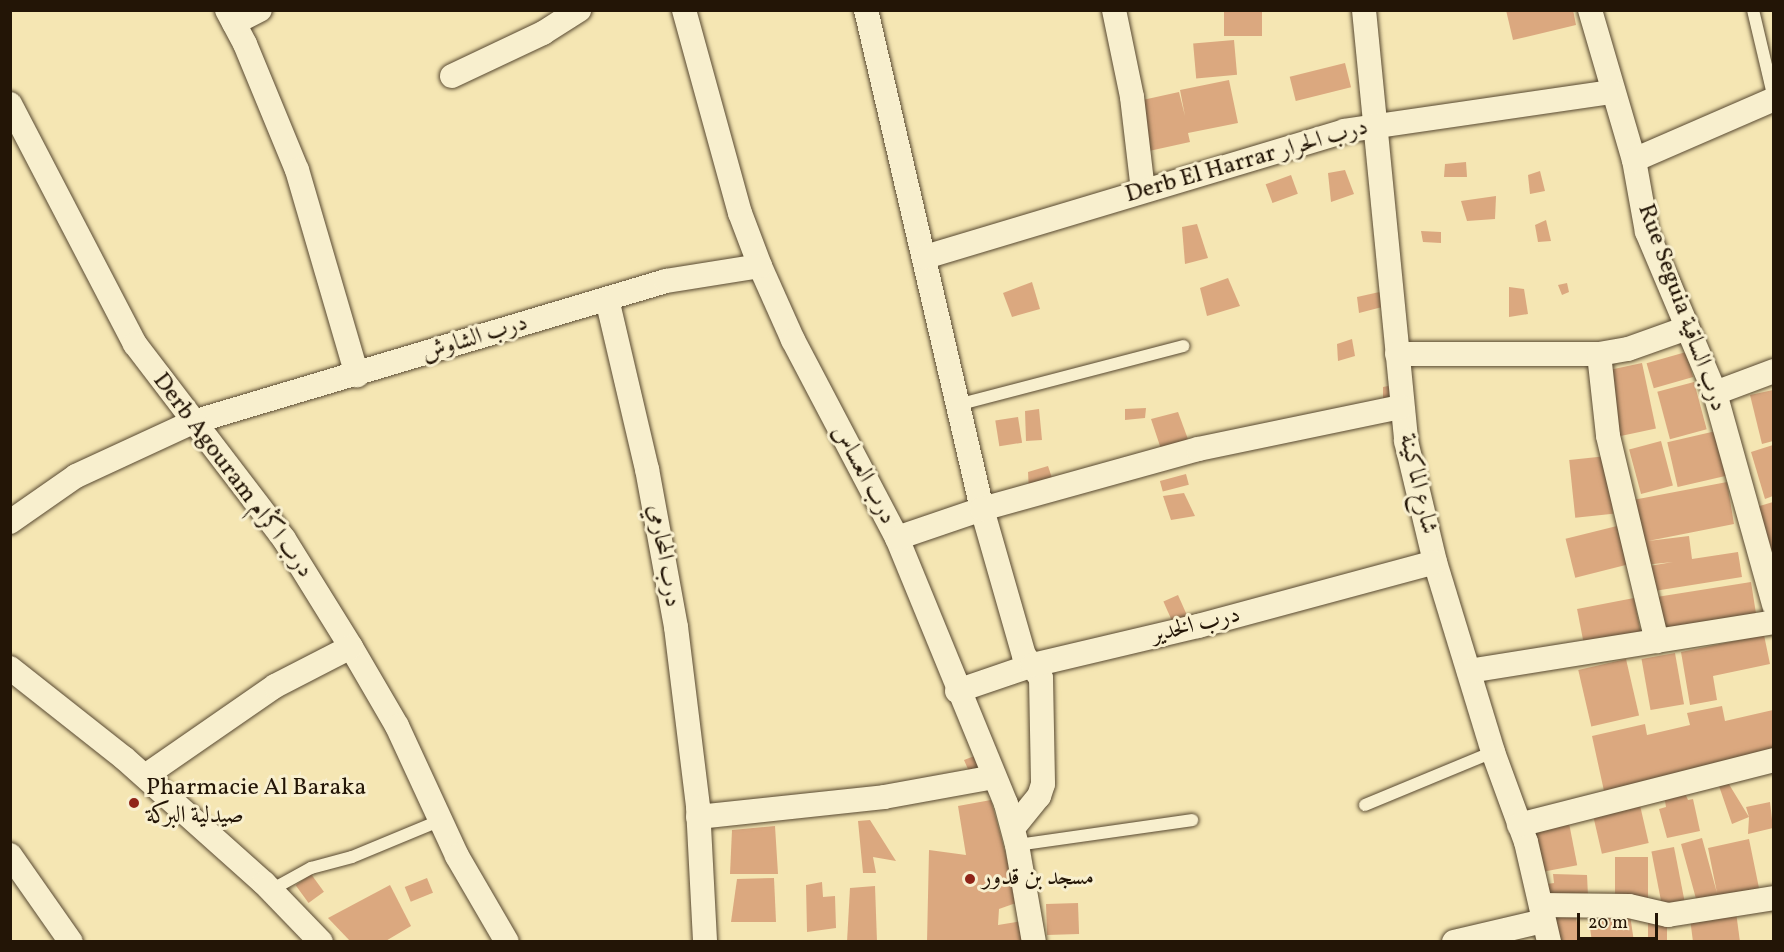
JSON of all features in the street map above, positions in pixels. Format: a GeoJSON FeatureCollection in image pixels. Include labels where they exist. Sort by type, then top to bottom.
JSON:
{"type":"FeatureCollection","features":[{"type":"Feature","properties":{"kind":"street"},"geometry":{"type":"LineString","coordinates":[[260,10],[230,17],[297,170],[357,375]]}},
{"type":"Feature","properties":{"kind":"street","name":"درب العساس"},"geometry":{"type":"LineString","coordinates":[[684,10],[737,203],[760,266],[793,340],[897,538],[957,691],[994,777],[1015,837],[1034,942]]}},
{"type":"Feature","properties":{"kind":"street"},"geometry":{"type":"LineString","coordinates":[[866,10],[982,509],[1024,655],[1033,665],[1043,691],[1043,784],[1039,796],[1015,837]]}},
{"type":"Feature","properties":{"kind":"street"},"geometry":{"type":"LineString","coordinates":[[1114,10],[1132,97],[1143,190]]}},
{"type":"Feature","properties":{"kind":"street","name":"شارع الماكينة"},"geometry":{"type":"LineString","coordinates":[[1364,10],[1401,407],[1435,562],[1519,825],[1544,923]]}},
{"type":"Feature","properties":{"kind":"street","name":"Rue Seguia درب الساقية"},"geometry":{"type":"LineString","coordinates":[[1590,10],[1612,92],[1634,160],[1647,232],[1715,393],[1773,605]]}},
{"type":"Feature","properties":{"kind":"street"},"geometry":{"type":"LineString","coordinates":[[452,76],[566,14]]}},
{"type":"Feature","properties":{"kind":"street","name":"Derb El Harrar درب الحرار"},"geometry":{"type":"LineString","coordinates":[[925,257],[1316,138],[1376,125],[1612,92]]}},
{"type":"Feature","properties":{"kind":"street"},"geometry":{"type":"LineString","coordinates":[[1634,160],[1773,99]]}},
{"type":"Feature","properties":{"kind":"street","name":"Derb Agouram درب اڭرام"},"geometry":{"type":"LineString","coordinates":[[10,104],[135,344],[284,539],[351,647],[397,726],[439,821],[507,942]]}},
{"type":"Feature","properties":{"kind":"street","name":"درب الشاوش"},"geometry":{"type":"LineString","coordinates":[[10,522],[76,477],[193,422],[684,277],[760,266]]}},
{"type":"Feature","properties":{"kind":"street","name":"درب المحارمي"},"geometry":{"type":"LineString","coordinates":[[607,299],[647,469],[676,627],[698,817],[705,942]]}},
{"type":"Feature","properties":{"kind":"street"},"geometry":{"type":"LineString","coordinates":[[1397,354],[1599,354],[1628,349],[1687,328]]}},
{"type":"Feature","properties":{"kind":"street"},"geometry":{"type":"LineString","coordinates":[[1599,354],[1608,436],[1657,641]]}},
{"type":"Feature","properties":{"kind":"street"},"geometry":{"type":"LineString","coordinates":[[1715,393],[1773,371]]}},
{"type":"Feature","properties":{"kind":"street"},"geometry":{"type":"LineString","coordinates":[[897,538],[982,509],[1198,449],[1401,407]]}},
{"type":"Feature","properties":{"kind":"street","name":"درب الخدير"},"geometry":{"type":"LineString","coordinates":[[957,691],[1033,665],[1198,626],[1435,562]]}},
{"type":"Feature","properties":{"kind":"street"},"geometry":{"type":"LineString","coordinates":[[1469,671],[1773,622]]}},
{"type":"Feature","properties":{"kind":"street"},"geometry":{"type":"LineString","coordinates":[[145,776],[275,686],[351,647]]}},
{"type":"Feature","properties":{"kind":"street"},"geometry":{"type":"LineString","coordinates":[[10,668],[145,776],[271,890],[321,942]]}},
{"type":"Feature","properties":{"kind":"street"},"geometry":{"type":"LineString","coordinates":[[1519,825],[1773,760]]}},
{"type":"Feature","properties":{"kind":"street"},"geometry":{"type":"LineString","coordinates":[[698,817],[884,797],[994,777]]}},
{"type":"Feature","properties":{"kind":"street"},"geometry":{"type":"LineString","coordinates":[[10,855],[71,942]]}},
{"type":"Feature","properties":{"kind":"street"},"geometry":{"type":"LineString","coordinates":[[1454,942],[1629,906],[1668,915],[1773,898]]}},
{"type":"Feature","properties":{"kind":"lane"},"geometry":{"type":"LineString","coordinates":[[1753,10],[1773,99]]}},
{"type":"Feature","properties":{"kind":"lane"},"geometry":{"type":"LineString","coordinates":[[957,405],[1183,346]]}},
{"type":"Feature","properties":{"kind":"lane"},"geometry":{"type":"LineString","coordinates":[[1365,806],[1494,752]]}},
{"type":"Feature","properties":{"kind":"lane"},"geometry":{"type":"LineString","coordinates":[[1015,837],[1192,820]]}},
{"type":"Feature","properties":{"kind":"lane"},"geometry":{"type":"LineString","coordinates":[[271,890],[311,868],[352,857],[439,821]]}},
{"type":"Feature","properties":{"kind":"building"},"geometry":{"type":"Polygon","coordinates":[[[1224,10],[1262,10],[1262,36],[1224,36],[1224,10]]]}},
{"type":"Feature","properties":{"kind":"building"},"geometry":{"type":"Polygon","coordinates":[[[1506,10],[1573,10],[1576,25],[1513,40],[1506,10]]]}},
{"type":"Feature","properties":{"kind":"building"},"geometry":{"type":"Polygon","coordinates":[[[1234,40],[1237,75],[1196,78],[1193,44],[1234,40]]]}},
{"type":"Feature","properties":{"kind":"building"},"geometry":{"type":"Polygon","coordinates":[[[1345,63],[1351,87],[1296,101],[1290,77],[1345,63]]]}},
{"type":"Feature","properties":{"kind":"building"},"geometry":{"type":"Polygon","coordinates":[[[1229,80],[1238,123],[1188,133],[1190,142],[1149,151],[1138,101],[1179,92],[1185,116],[1180,90],[1229,80]]]}},
{"type":"Feature","properties":{"kind":"building"},"geometry":{"type":"Polygon","coordinates":[[[1466,162],[1467,177],[1444,177],[1445,164],[1466,162]]]}},
{"type":"Feature","properties":{"kind":"building"},"geometry":{"type":"Polygon","coordinates":[[[1345,170],[1354,194],[1331,202],[1328,173],[1345,170]]]}},
{"type":"Feature","properties":{"kind":"building"},"geometry":{"type":"Polygon","coordinates":[[[1540,171],[1545,191],[1530,194],[1528,175],[1540,171]]]}},
{"type":"Feature","properties":{"kind":"building"},"geometry":{"type":"Polygon","coordinates":[[[1291,175],[1298,194],[1272,203],[1266,184],[1291,175]]]}},
{"type":"Feature","properties":{"kind":"building"},"geometry":{"type":"Polygon","coordinates":[[[1496,196],[1495,219],[1467,221],[1461,201],[1496,196]]]}},
{"type":"Feature","properties":{"kind":"building"},"geometry":{"type":"Polygon","coordinates":[[[1546,220],[1551,241],[1538,242],[1535,225],[1546,220]]]}},
{"type":"Feature","properties":{"kind":"building"},"geometry":{"type":"Polygon","coordinates":[[[1197,224],[1208,258],[1185,264],[1182,227],[1197,224]]]}},
{"type":"Feature","properties":{"kind":"building"},"geometry":{"type":"Polygon","coordinates":[[[1421,231],[1441,232],[1441,243],[1423,242],[1421,231]]]}},
{"type":"Feature","properties":{"kind":"building"},"geometry":{"type":"Polygon","coordinates":[[[1228,278],[1240,306],[1207,316],[1200,288],[1228,278]]]}},
{"type":"Feature","properties":{"kind":"building"},"geometry":{"type":"Polygon","coordinates":[[[1032,282],[1040,309],[1012,317],[1003,293],[1032,282]]]}},
{"type":"Feature","properties":{"kind":"building"},"geometry":{"type":"Polygon","coordinates":[[[1567,283],[1569,292],[1562,295],[1558,285],[1567,283]]]}},
{"type":"Feature","properties":{"kind":"building"},"geometry":{"type":"Polygon","coordinates":[[[1509,287],[1524,289],[1528,314],[1509,317],[1509,287]]]}},
{"type":"Feature","properties":{"kind":"building"},"geometry":{"type":"Polygon","coordinates":[[[1384,291],[1386,306],[1359,313],[1357,297],[1384,291]]]}},
{"type":"Feature","properties":{"kind":"building"},"geometry":{"type":"Polygon","coordinates":[[[1352,339],[1355,356],[1338,361],[1337,344],[1352,339]]]}},
{"type":"Feature","properties":{"kind":"building"},"geometry":{"type":"Polygon","coordinates":[[[1686,352],[1693,377],[1654,388],[1647,363],[1686,352]]]}},
{"type":"Feature","properties":{"kind":"building"},"geometry":{"type":"Polygon","coordinates":[[[1642,363],[1656,429],[1615,437],[1601,372],[1642,363]]]}},
{"type":"Feature","properties":{"kind":"building"},"geometry":{"type":"Polygon","coordinates":[[[1694,382],[1707,429],[1670,439],[1657,392],[1694,382]]]}},
{"type":"Feature","properties":{"kind":"building"},"geometry":{"type":"Polygon","coordinates":[[[1393,385],[1393,399],[1383,400],[1383,387],[1393,385]]]}},
{"type":"Feature","properties":{"kind":"building"},"geometry":{"type":"Polygon","coordinates":[[[1773,390],[1773,441],[1762,444],[1750,395],[1773,390]]]}},
{"type":"Feature","properties":{"kind":"building"},"geometry":{"type":"Polygon","coordinates":[[[1146,408],[1145,418],[1125,420],[1125,409],[1146,408]]]}},
{"type":"Feature","properties":{"kind":"building"},"geometry":{"type":"Polygon","coordinates":[[[1039,409],[1042,440],[1026,441],[1025,411],[1039,409]]]}},
{"type":"Feature","properties":{"kind":"building"},"geometry":{"type":"Polygon","coordinates":[[[1178,412],[1189,442],[1161,449],[1151,419],[1178,412]]]}},
{"type":"Feature","properties":{"kind":"building"},"geometry":{"type":"Polygon","coordinates":[[[1018,417],[1022,443],[999,446],[995,421],[1018,417]]]}},
{"type":"Feature","properties":{"kind":"building"},"geometry":{"type":"Polygon","coordinates":[[[1716,431],[1726,476],[1678,487],[1667,442],[1716,431]]]}},
{"type":"Feature","properties":{"kind":"building"},"geometry":{"type":"Polygon","coordinates":[[[1661,441],[1673,485],[1641,494],[1629,450],[1661,441]]]}},
{"type":"Feature","properties":{"kind":"building"},"geometry":{"type":"Polygon","coordinates":[[[1773,445],[1773,496],[1765,499],[1751,452],[1773,445]]]}},
{"type":"Feature","properties":{"kind":"building"},"geometry":{"type":"Polygon","coordinates":[[[1607,456],[1613,514],[1575,518],[1569,460],[1607,456]]]}},
{"type":"Feature","properties":{"kind":"building"},"geometry":{"type":"Polygon","coordinates":[[[1048,466],[1054,484],[1029,491],[1028,472],[1048,466]]]}},
{"type":"Feature","properties":{"kind":"building"},"geometry":{"type":"Polygon","coordinates":[[[1186,474],[1189,485],[1163,492],[1160,481],[1186,474]]]}},
{"type":"Feature","properties":{"kind":"building"},"geometry":{"type":"Polygon","coordinates":[[[1727,482],[1734,524],[1648,541],[1689,536],[1692,559],[1738,552],[1742,577],[1648,592],[1643,567],[1673,562],[1644,565],[1633,500],[1727,482]]]}},
{"type":"Feature","properties":{"kind":"building"},"geometry":{"type":"Polygon","coordinates":[[[1184,493],[1195,516],[1171,520],[1163,496],[1184,493]]]}},
{"type":"Feature","properties":{"kind":"building"},"geometry":{"type":"Polygon","coordinates":[[[1773,502],[1773,555],[1766,557],[1753,508],[1773,502]]]}},
{"type":"Feature","properties":{"kind":"building"},"geometry":{"type":"Polygon","coordinates":[[[1617,526],[1627,565],[1575,578],[1566,539],[1617,526]]]}},
{"type":"Feature","properties":{"kind":"building"},"geometry":{"type":"Polygon","coordinates":[[[1751,582],[1757,620],[1664,634],[1658,597],[1751,582]]]}},
{"type":"Feature","properties":{"kind":"building"},"geometry":{"type":"Polygon","coordinates":[[[1178,595],[1189,620],[1174,626],[1163,602],[1178,595]]]}},
{"type":"Feature","properties":{"kind":"building"},"geometry":{"type":"Polygon","coordinates":[[[1634,598],[1641,634],[1584,645],[1577,609],[1634,598]]]}},
{"type":"Feature","properties":{"kind":"building"},"geometry":{"type":"Polygon","coordinates":[[[1764,635],[1770,664],[1713,676],[1717,700],[1690,705],[1681,652],[1764,635]]]}},
{"type":"Feature","properties":{"kind":"building"},"geometry":{"type":"Polygon","coordinates":[[[1675,653],[1684,704],[1651,710],[1642,659],[1675,653]]]}},
{"type":"Feature","properties":{"kind":"building"},"geometry":{"type":"Polygon","coordinates":[[[1626,659],[1639,716],[1591,727],[1578,670],[1626,659]]]}},
{"type":"Feature","properties":{"kind":"building"},"geometry":{"type":"Polygon","coordinates":[[[1722,706],[1725,721],[1773,710],[1773,750],[1604,791],[1592,736],[1645,724],[1647,735],[1690,725],[1687,713],[1722,706]]]}},
{"type":"Feature","properties":{"kind":"building"},"geometry":{"type":"Polygon","coordinates":[[[977,755],[986,773],[971,776],[964,760],[977,755]]]}},
{"type":"Feature","properties":{"kind":"building"},"geometry":{"type":"Polygon","coordinates":[[[1727,781],[1749,817],[1732,824],[1718,783],[1727,781]]]}},
{"type":"Feature","properties":{"kind":"building"},"geometry":{"type":"Polygon","coordinates":[[[1684,791],[1688,800],[1693,799],[1700,831],[1667,838],[1659,809],[1666,807],[1664,795],[1684,791]]]}},
{"type":"Feature","properties":{"kind":"building","name":"مسجد بن قدور"},"geometry":{"type":"Polygon","coordinates":[[[991,800],[1019,902],[999,909],[998,925],[1022,921],[1027,942],[927,942],[929,850],[966,855],[958,806],[991,800]]]}},
{"type":"Feature","properties":{"kind":"building"},"geometry":{"type":"Polygon","coordinates":[[[1639,801],[1649,843],[1602,854],[1592,812],[1639,801]]]}},
{"type":"Feature","properties":{"kind":"building"},"geometry":{"type":"Polygon","coordinates":[[[1770,802],[1773,828],[1748,834],[1749,817],[1746,807],[1770,802]]]}},
{"type":"Feature","properties":{"kind":"building"},"geometry":{"type":"Polygon","coordinates":[[[870,820],[896,861],[873,857],[876,873],[863,873],[858,821],[870,820]]]}},
{"type":"Feature","properties":{"kind":"building"},"geometry":{"type":"Polygon","coordinates":[[[1569,823],[1577,865],[1542,872],[1534,830],[1569,823]]]}},
{"type":"Feature","properties":{"kind":"building"},"geometry":{"type":"Polygon","coordinates":[[[775,826],[778,874],[730,874],[732,830],[775,826]]]}},
{"type":"Feature","properties":{"kind":"building"},"geometry":{"type":"Polygon","coordinates":[[[1702,838],[1717,893],[1708,848],[1749,839],[1760,893],[1698,906],[1681,844],[1702,838]]]}},
{"type":"Feature","properties":{"kind":"building"},"geometry":{"type":"Polygon","coordinates":[[[1674,847],[1686,908],[1663,912],[1651,851],[1674,847]]]}},
{"type":"Feature","properties":{"kind":"building"},"geometry":{"type":"Polygon","coordinates":[[[1615,857],[1648,857],[1648,902],[1615,902],[1615,857]]]}},
{"type":"Feature","properties":{"kind":"building"},"geometry":{"type":"Polygon","coordinates":[[[311,874],[324,892],[309,903],[296,885],[311,874]]]}},
{"type":"Feature","properties":{"kind":"building"},"geometry":{"type":"Polygon","coordinates":[[[1553,874],[1587,875],[1588,896],[1547,898],[1547,884],[1554,883],[1553,874]]]}},
{"type":"Feature","properties":{"kind":"building"},"geometry":{"type":"Polygon","coordinates":[[[427,878],[433,893],[411,902],[405,887],[427,878]]]}},
{"type":"Feature","properties":{"kind":"building"},"geometry":{"type":"Polygon","coordinates":[[[774,878],[776,922],[731,922],[737,879],[774,878]]]}},
{"type":"Feature","properties":{"kind":"building"},"geometry":{"type":"Polygon","coordinates":[[[822,882],[823,897],[835,896],[836,928],[807,932],[806,885],[822,882]]]}},
{"type":"Feature","properties":{"kind":"building"},"geometry":{"type":"Polygon","coordinates":[[[390,885],[411,926],[384,942],[351,942],[328,918],[390,885]]]}},
{"type":"Feature","properties":{"kind":"building"},"geometry":{"type":"Polygon","coordinates":[[[875,886],[877,942],[847,942],[850,888],[875,886]]]}},
{"type":"Feature","properties":{"kind":"building"},"geometry":{"type":"Polygon","coordinates":[[[1078,903],[1079,934],[1047,935],[1046,904],[1078,903]]]}},
{"type":"Feature","properties":{"kind":"building"},"geometry":{"type":"Polygon","coordinates":[[[1629,908],[1634,942],[1592,942],[1588,914],[1629,908]]]}},
{"type":"Feature","properties":{"kind":"building"},"geometry":{"type":"Polygon","coordinates":[[[1736,912],[1740,942],[1693,942],[1690,918],[1736,912]]]}},
{"type":"Feature","properties":{"kind":"building"},"geometry":{"type":"Polygon","coordinates":[[[1575,913],[1581,942],[1557,942],[1552,918],[1575,913]]]}},
{"type":"Feature","properties":{"kind":"building"},"geometry":{"type":"Polygon","coordinates":[[[1648,915],[1667,915],[1667,942],[1648,942],[1648,915]]]}},
{"type":"Feature","properties":{"kind":"place","name":"Pharmacie Al Baraka صيدلية البركة"},"geometry":{"type":"Point","coordinates":[134,803]}},
{"type":"Feature","properties":{"kind":"place","name":"مسجد بن قدور"},"geometry":{"type":"Point","coordinates":[970,879]}}]}
